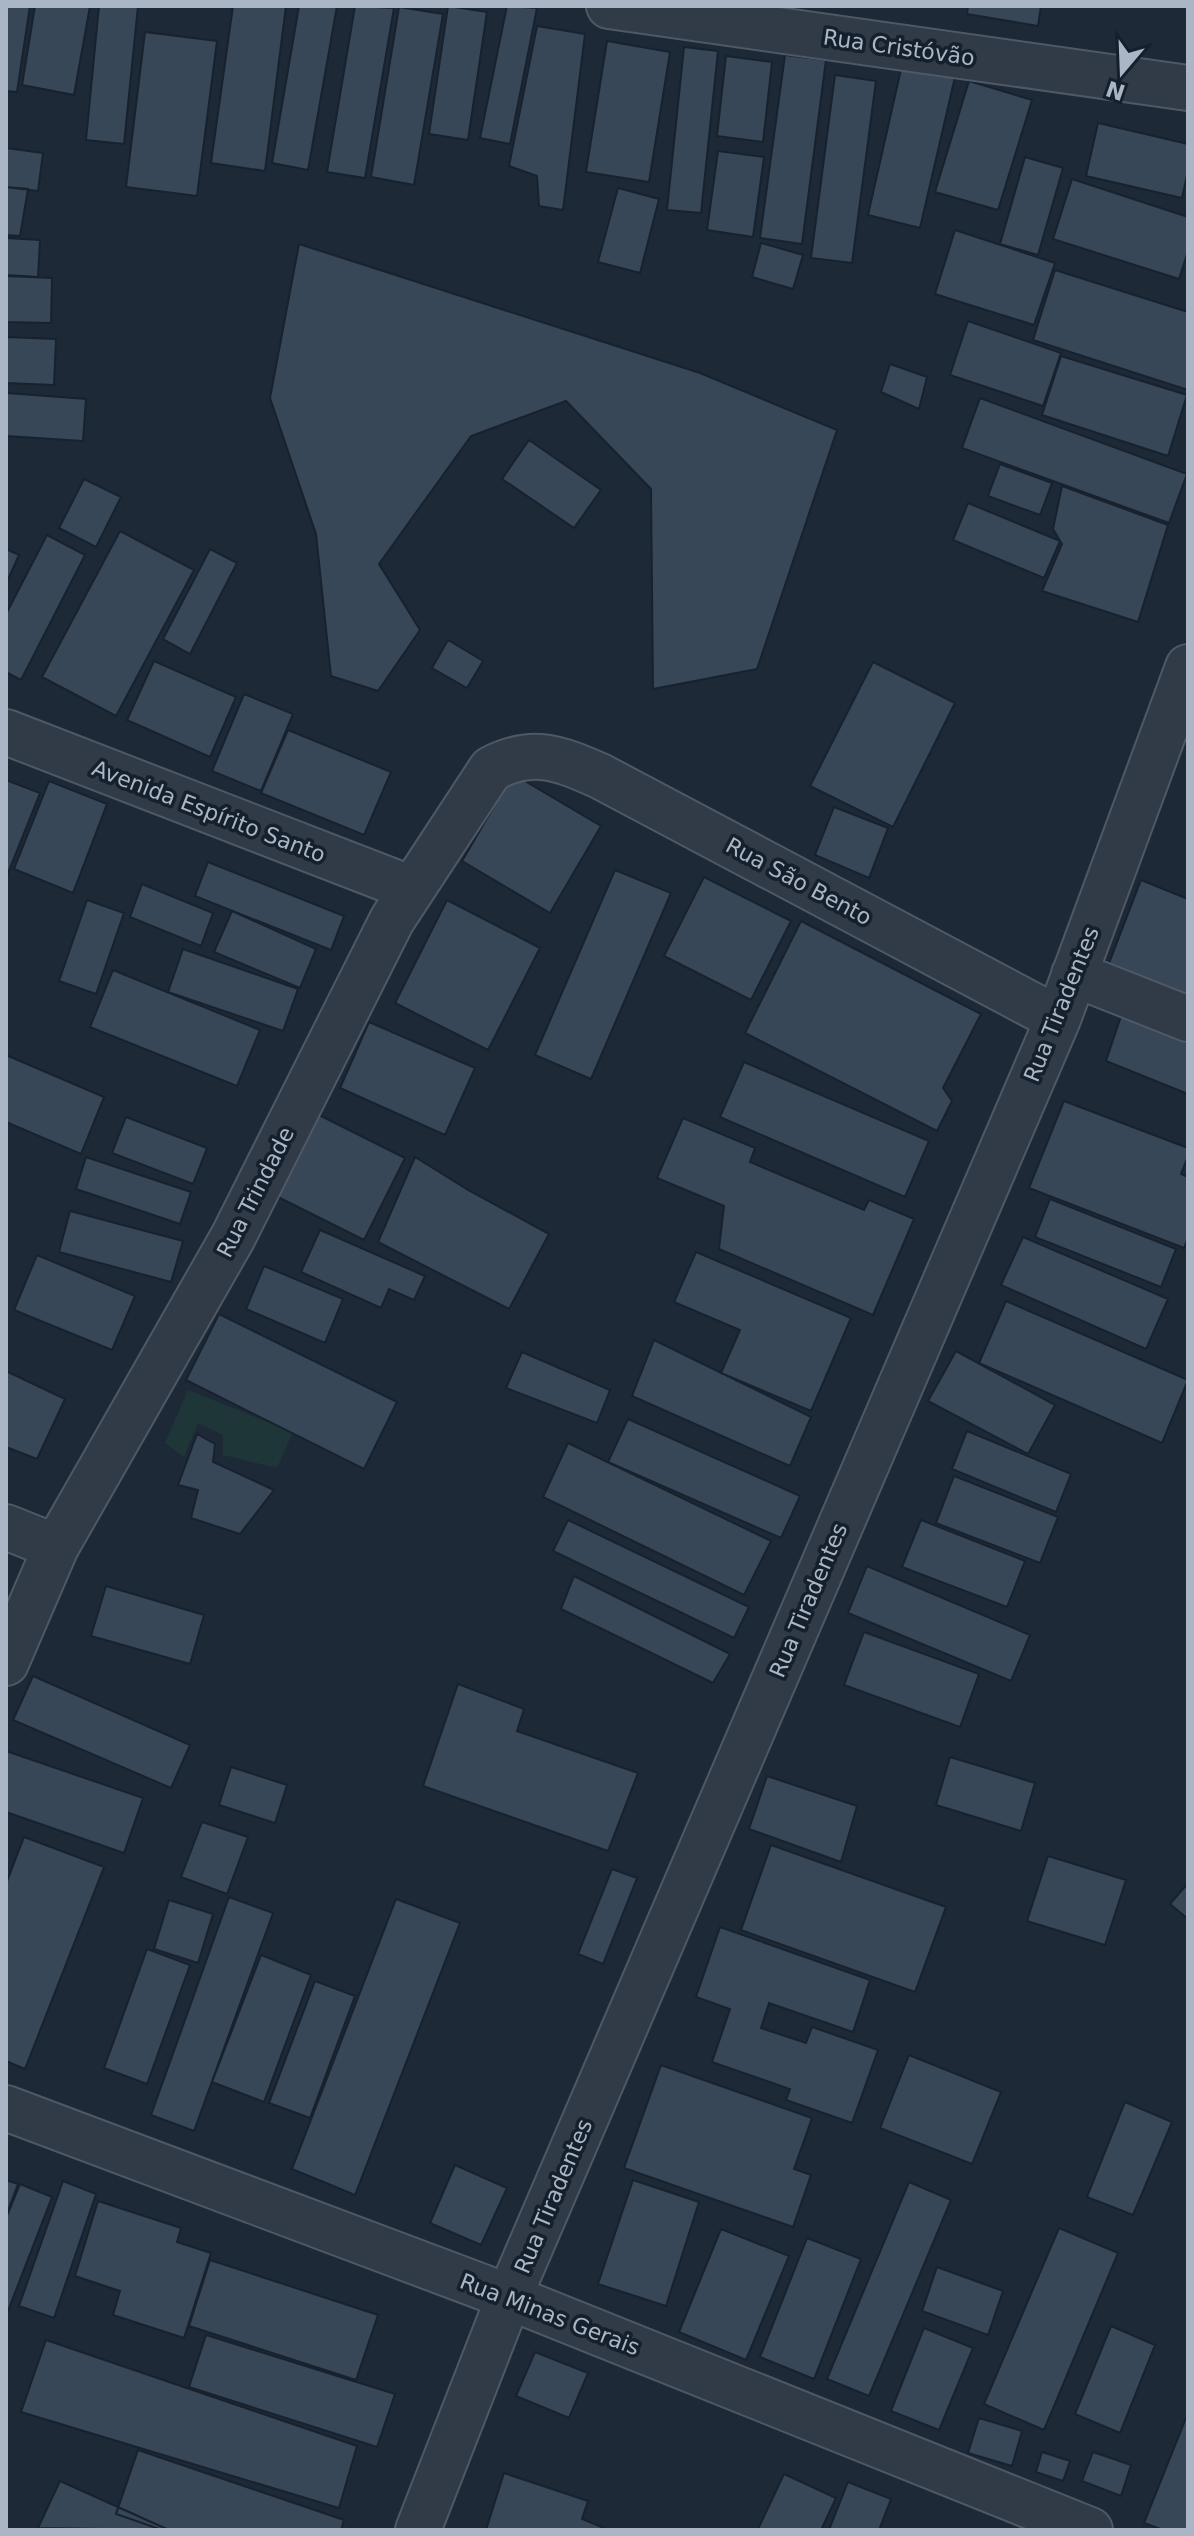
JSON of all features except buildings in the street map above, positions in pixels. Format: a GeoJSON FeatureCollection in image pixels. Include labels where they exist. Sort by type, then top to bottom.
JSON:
{"type":"FeatureCollection","features":[{"type":"Feature","properties":{"kind":"street","name":"Rua Cristóvão"},"geometry":{"type":"LineString","coordinates":[[609,6],[1188,88]]}},
{"type":"Feature","properties":{"kind":"street","name":"Rua Tiradentes"},"geometry":{"type":"LineString","coordinates":[[418,2530],[509,2297],[1058,1019],[1188,667]]}},
{"type":"Feature","properties":{"kind":"street","name":"Avenida Espírito Santo"},"geometry":{"type":"LineString","coordinates":[[6,732],[412,889]]}},
{"type":"Feature","properties":{"kind":"street","name":"Rua Trindade"},"geometry":{"type":"LineString","coordinates":[[6,1663],[56,1547],[233,1237],[392,920],[491,769],[511,759],[537,755]]}},
{"type":"Feature","properties":{"kind":"street","name":"Rua São Bento"},"geometry":{"type":"LineString","coordinates":[[537,755],[564,760],[600,776],[1058,1019]]}},
{"type":"Feature","properties":{"kind":"street"},"geometry":{"type":"LineString","coordinates":[[1074,974],[1188,1019]]}},
{"type":"Feature","properties":{"kind":"street"},"geometry":{"type":"LineString","coordinates":[[6,1527],[56,1547]]}},
{"type":"Feature","properties":{"kind":"street","name":"Rua Minas Gerais"},"geometry":{"type":"LineString","coordinates":[[6,2108],[509,2297],[1090,2530]]}},
{"type":"Feature","properties":{"kind":"green space"},"geometry":{"type":"Polygon","coordinates":[[[188,1390],[293,1432],[277,1468],[223,1455],[223,1435],[198,1423],[184,1457],[165,1443],[188,1390]]]}}]}
